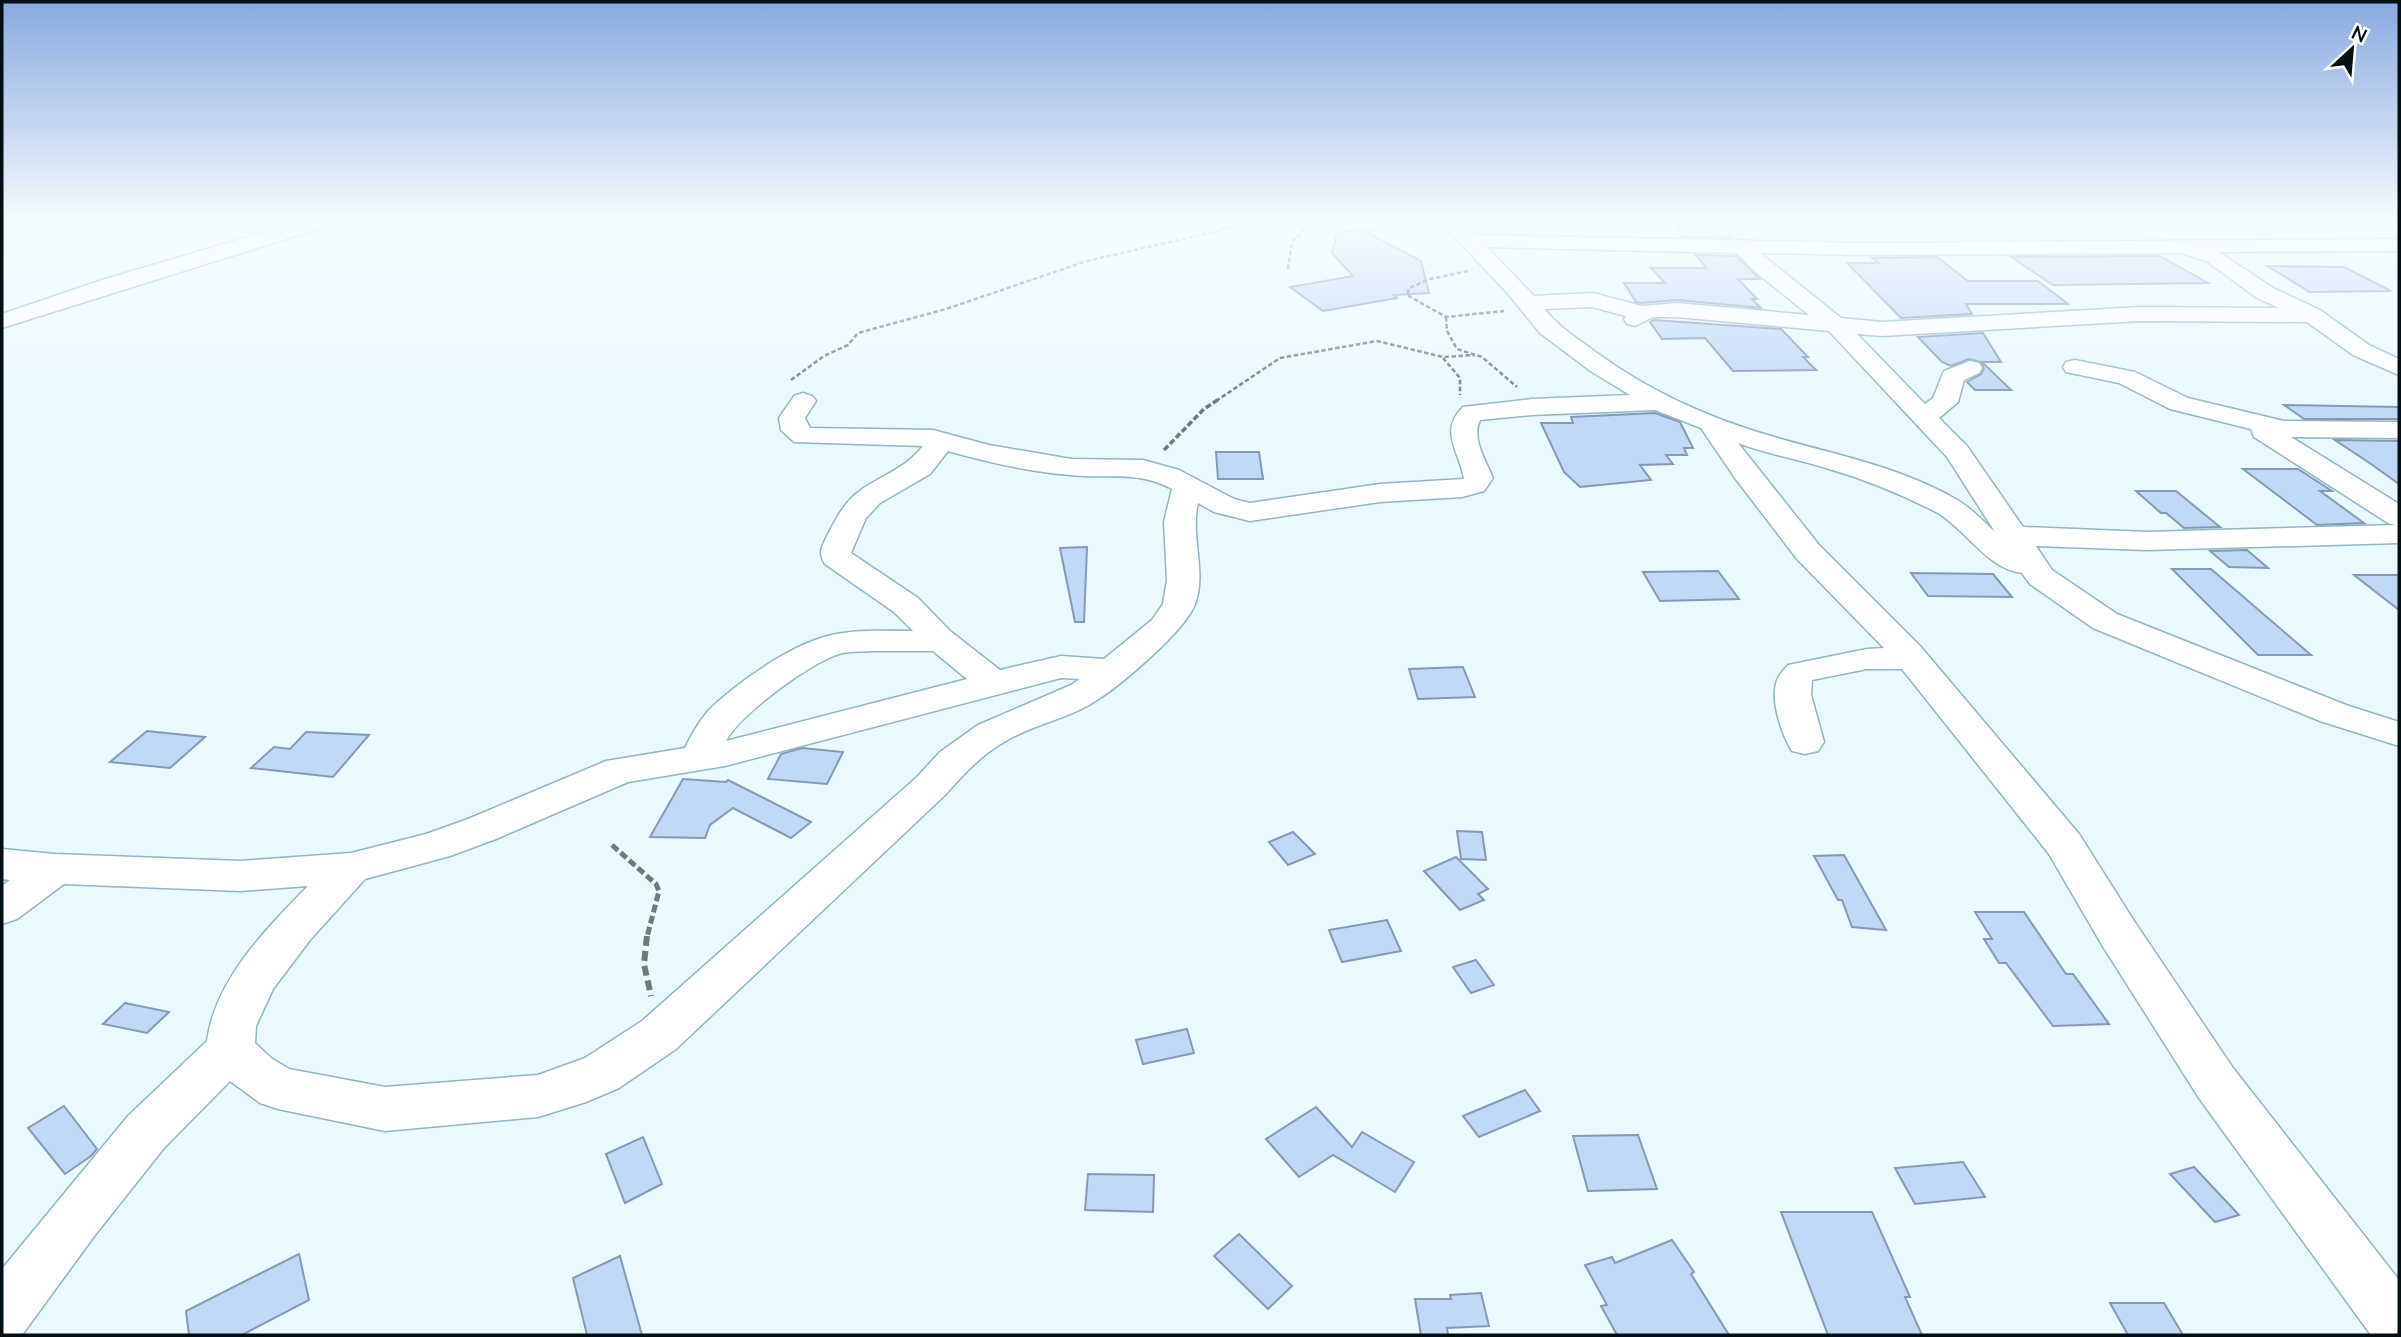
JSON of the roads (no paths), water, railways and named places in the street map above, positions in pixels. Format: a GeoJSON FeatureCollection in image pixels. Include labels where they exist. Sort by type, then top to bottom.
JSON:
{"type":"FeatureCollection","features":[{"type":"Feature","properties":{"kind":"street"},"geometry":{"type":"LineString","coordinates":[[2,321],[109,285]]}},
{"type":"Feature","properties":{"kind":"street"},"geometry":{"type":"LineString","coordinates":[[1510,285],[1548,328],[1658,402],[1761,442],[1836,462],[1908,486],[1950,508],[1988,541],[2105,621],[2333,713],[2399,734]]}},
{"type":"Feature","properties":{"kind":"street"},"geometry":{"type":"LineString","coordinates":[[1785,285],[1838,327],[1957,452],[2041,577]]}},
{"type":"Feature","properties":{"kind":"street"},"geometry":{"type":"LineString","coordinates":[[2254,285],[2312,315],[2361,350],[2399,368]]}},
{"type":"Feature","properties":{"kind":"street"},"geometry":{"type":"LineString","coordinates":[[1528,304],[1593,300],[1638,316],[1688,310],[1838,327],[1882,329],[2140,314],[2312,315]]}},
{"type":"Feature","properties":{"kind":"street"},"geometry":{"type":"LineString","coordinates":[[2075,367],[2126,377],[2173,402],[2247,421],[2303,431],[2399,430]]}},
{"type":"Feature","properties":{"kind":"street"},"geometry":{"type":"LineString","coordinates":[[1924,416],[1945,402],[1953,376],[1970,368]]}},
{"type":"Feature","properties":{"kind":"street"},"geometry":{"type":"LineString","coordinates":[[794,394],[794,430],[804,436],[908,436],[942,440],[986,453],[1071,467],[1121,466],[1156,472],[1224,506],[1257,512],[1380,493],[1474,485],[1479,478],[1462,428],[1468,415],[1483,411],[1540,406],[1658,402]]}},
{"type":"Feature","properties":{"kind":"street"},"geometry":{"type":"LineString","coordinates":[[2247,421],[2399,517]]}},
{"type":"Feature","properties":{"kind":"street"},"geometry":{"type":"LineString","coordinates":[[1711,423],[1745,472],[1808,552],[1911,658],[2064,844],[2118,933],[2216,1083],[2399,1326]]}},
{"type":"Feature","properties":{"kind":"street"},"geometry":{"type":"LineString","coordinates":[[942,440],[920,468],[870,497],[853,514],[836,549],[836,557],[906,605],[940,640],[994,683]]}},
{"type":"Feature","properties":{"kind":"street"},"geometry":{"type":"LineString","coordinates":[[351,868],[278,948],[239,1003],[229,1033],[230,1050],[254,1073],[278,1088],[386,1109],[538,1096],[602,1073],[659,1035],[931,786],[954,761],[991,733],[1084,693],[1169,621],[1182,600],[1179,525],[1187,488]]}},
{"type":"Feature","properties":{"kind":"street"},"geometry":{"type":"LineString","coordinates":[[2011,536],[2147,541],[2399,534]]}},
{"type":"Feature","properties":{"kind":"street"},"geometry":{"type":"LineString","coordinates":[[698,758],[720,721],[795,663],[817,651],[830,645],[853,642],[916,643],[940,640]]}},
{"type":"Feature","properties":{"kind":"street"},"geometry":{"type":"LineString","coordinates":[[1805,741],[1790,690],[1793,679],[1800,673],[1867,659],[1911,658]]}},
{"type":"Feature","properties":{"kind":"street"},"geometry":{"type":"LineString","coordinates":[[2,864],[55,869],[240,876],[351,868],[435,846],[620,770],[725,754],[1061,667],[1114,670]]}},
{"type":"Feature","properties":{"kind":"street"},"geometry":{"type":"LineString","coordinates":[[2,908],[55,869]]}},
{"type":"Feature","properties":{"kind":"street"},"geometry":{"type":"LineString","coordinates":[[2,1315],[76,1217],[146,1132],[230,1050]]}}]}
